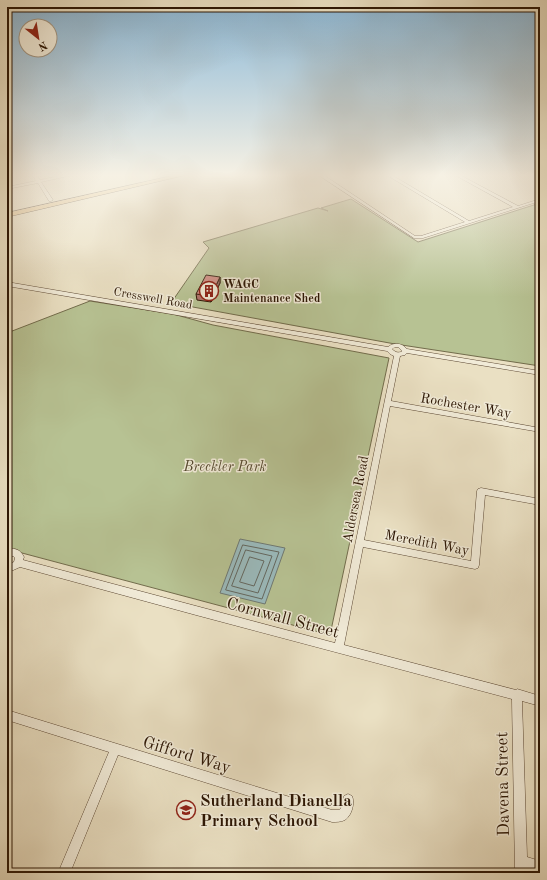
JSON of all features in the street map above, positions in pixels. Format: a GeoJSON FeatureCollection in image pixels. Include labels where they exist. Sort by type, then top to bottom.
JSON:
{"type":"FeatureCollection","features":[{"type":"Feature","properties":{"kind":"street"},"geometry":{"type":"LineString","coordinates":[[381,215],[414,237],[421,237],[491,215]]}},
{"type":"Feature","properties":{"kind":"street"},"geometry":{"type":"LineString","coordinates":[[456,215],[468,222]]}},
{"type":"Feature","properties":{"kind":"street","name":"Cresswell Road"},"geometry":{"type":"LineString","coordinates":[[7,284],[389,349],[392,353],[397,355]]}},
{"type":"Feature","properties":{"kind":"street","name":"Cresswell Road"},"geometry":{"type":"LineString","coordinates":[[389,349],[392,346],[397,345],[405,350],[540,373]]}},
{"type":"Feature","properties":{"kind":"street"},"geometry":{"type":"LineString","coordinates":[[397,355],[403,354],[405,350]]}},
{"type":"Feature","properties":{"kind":"street","name":"Aldersea Road"},"geometry":{"type":"LineString","coordinates":[[339,648],[397,355]]}},
{"type":"Feature","properties":{"kind":"street","name":"Rochester Way"},"geometry":{"type":"LineString","coordinates":[[387,403],[540,430]]}},
{"type":"Feature","properties":{"kind":"street","name":"Meredith Way"},"geometry":{"type":"LineString","coordinates":[[360,543],[474,565],[481,491],[540,502]]}},
{"type":"Feature","properties":{"kind":"street"},"geometry":{"type":"LineString","coordinates":[[7,553],[18,553],[20,557],[19,563],[14,567],[7,569]]}},
{"type":"Feature","properties":{"kind":"street","name":"Cornwall Street"},"geometry":{"type":"LineString","coordinates":[[19,563],[540,701]]}},
{"type":"Feature","properties":{"kind":"street","name":"Davena Street"},"geometry":{"type":"LineString","coordinates":[[517,694],[521,867]]}},
{"type":"Feature","properties":{"kind":"street","name":"Gifford Way"},"geometry":{"type":"LineString","coordinates":[[7,715],[332,816],[340,816],[346,812],[348,800]]}},
{"type":"Feature","properties":{"kind":"street"},"geometry":{"type":"LineString","coordinates":[[64,873],[115,749]]}},
{"type":"Feature","properties":{"kind":"street"},"geometry":{"type":"LineString","coordinates":[[521,867],[540,867]]}},
{"type":"Feature","properties":{"kind":"green space"},"geometry":{"type":"Polygon","coordinates":[[[294,215],[376,215],[418,242],[502,215],[540,215],[540,366],[395,344],[171,303],[209,248],[203,242],[294,215]]]}},
{"type":"Feature","properties":{"kind":"green space","name":"Breckler Park"},"geometry":{"type":"Polygon","coordinates":[[[90,301],[173,314],[213,325],[389,358],[330,635],[7,549],[7,333],[90,301]]]}},
{"type":"Feature","properties":{"kind":"water"},"geometry":{"type":"Polygon","coordinates":[[[240,539],[285,548],[265,604],[220,593],[240,539]]]}},
{"type":"Feature","properties":{"kind":"building"},"geometry":{"type":"Polygon","coordinates":[[[206,275],[220,277],[211,296],[196,294],[206,275]]]}},
{"type":"Feature","properties":{"kind":"place","name":"WAGC Maintenance Shed"},"geometry":{"type":"Point","coordinates":[209,291]}},
{"type":"Feature","properties":{"kind":"place","name":"Sutherland Dianella Primary School"},"geometry":{"type":"Point","coordinates":[186,810]}}]}
